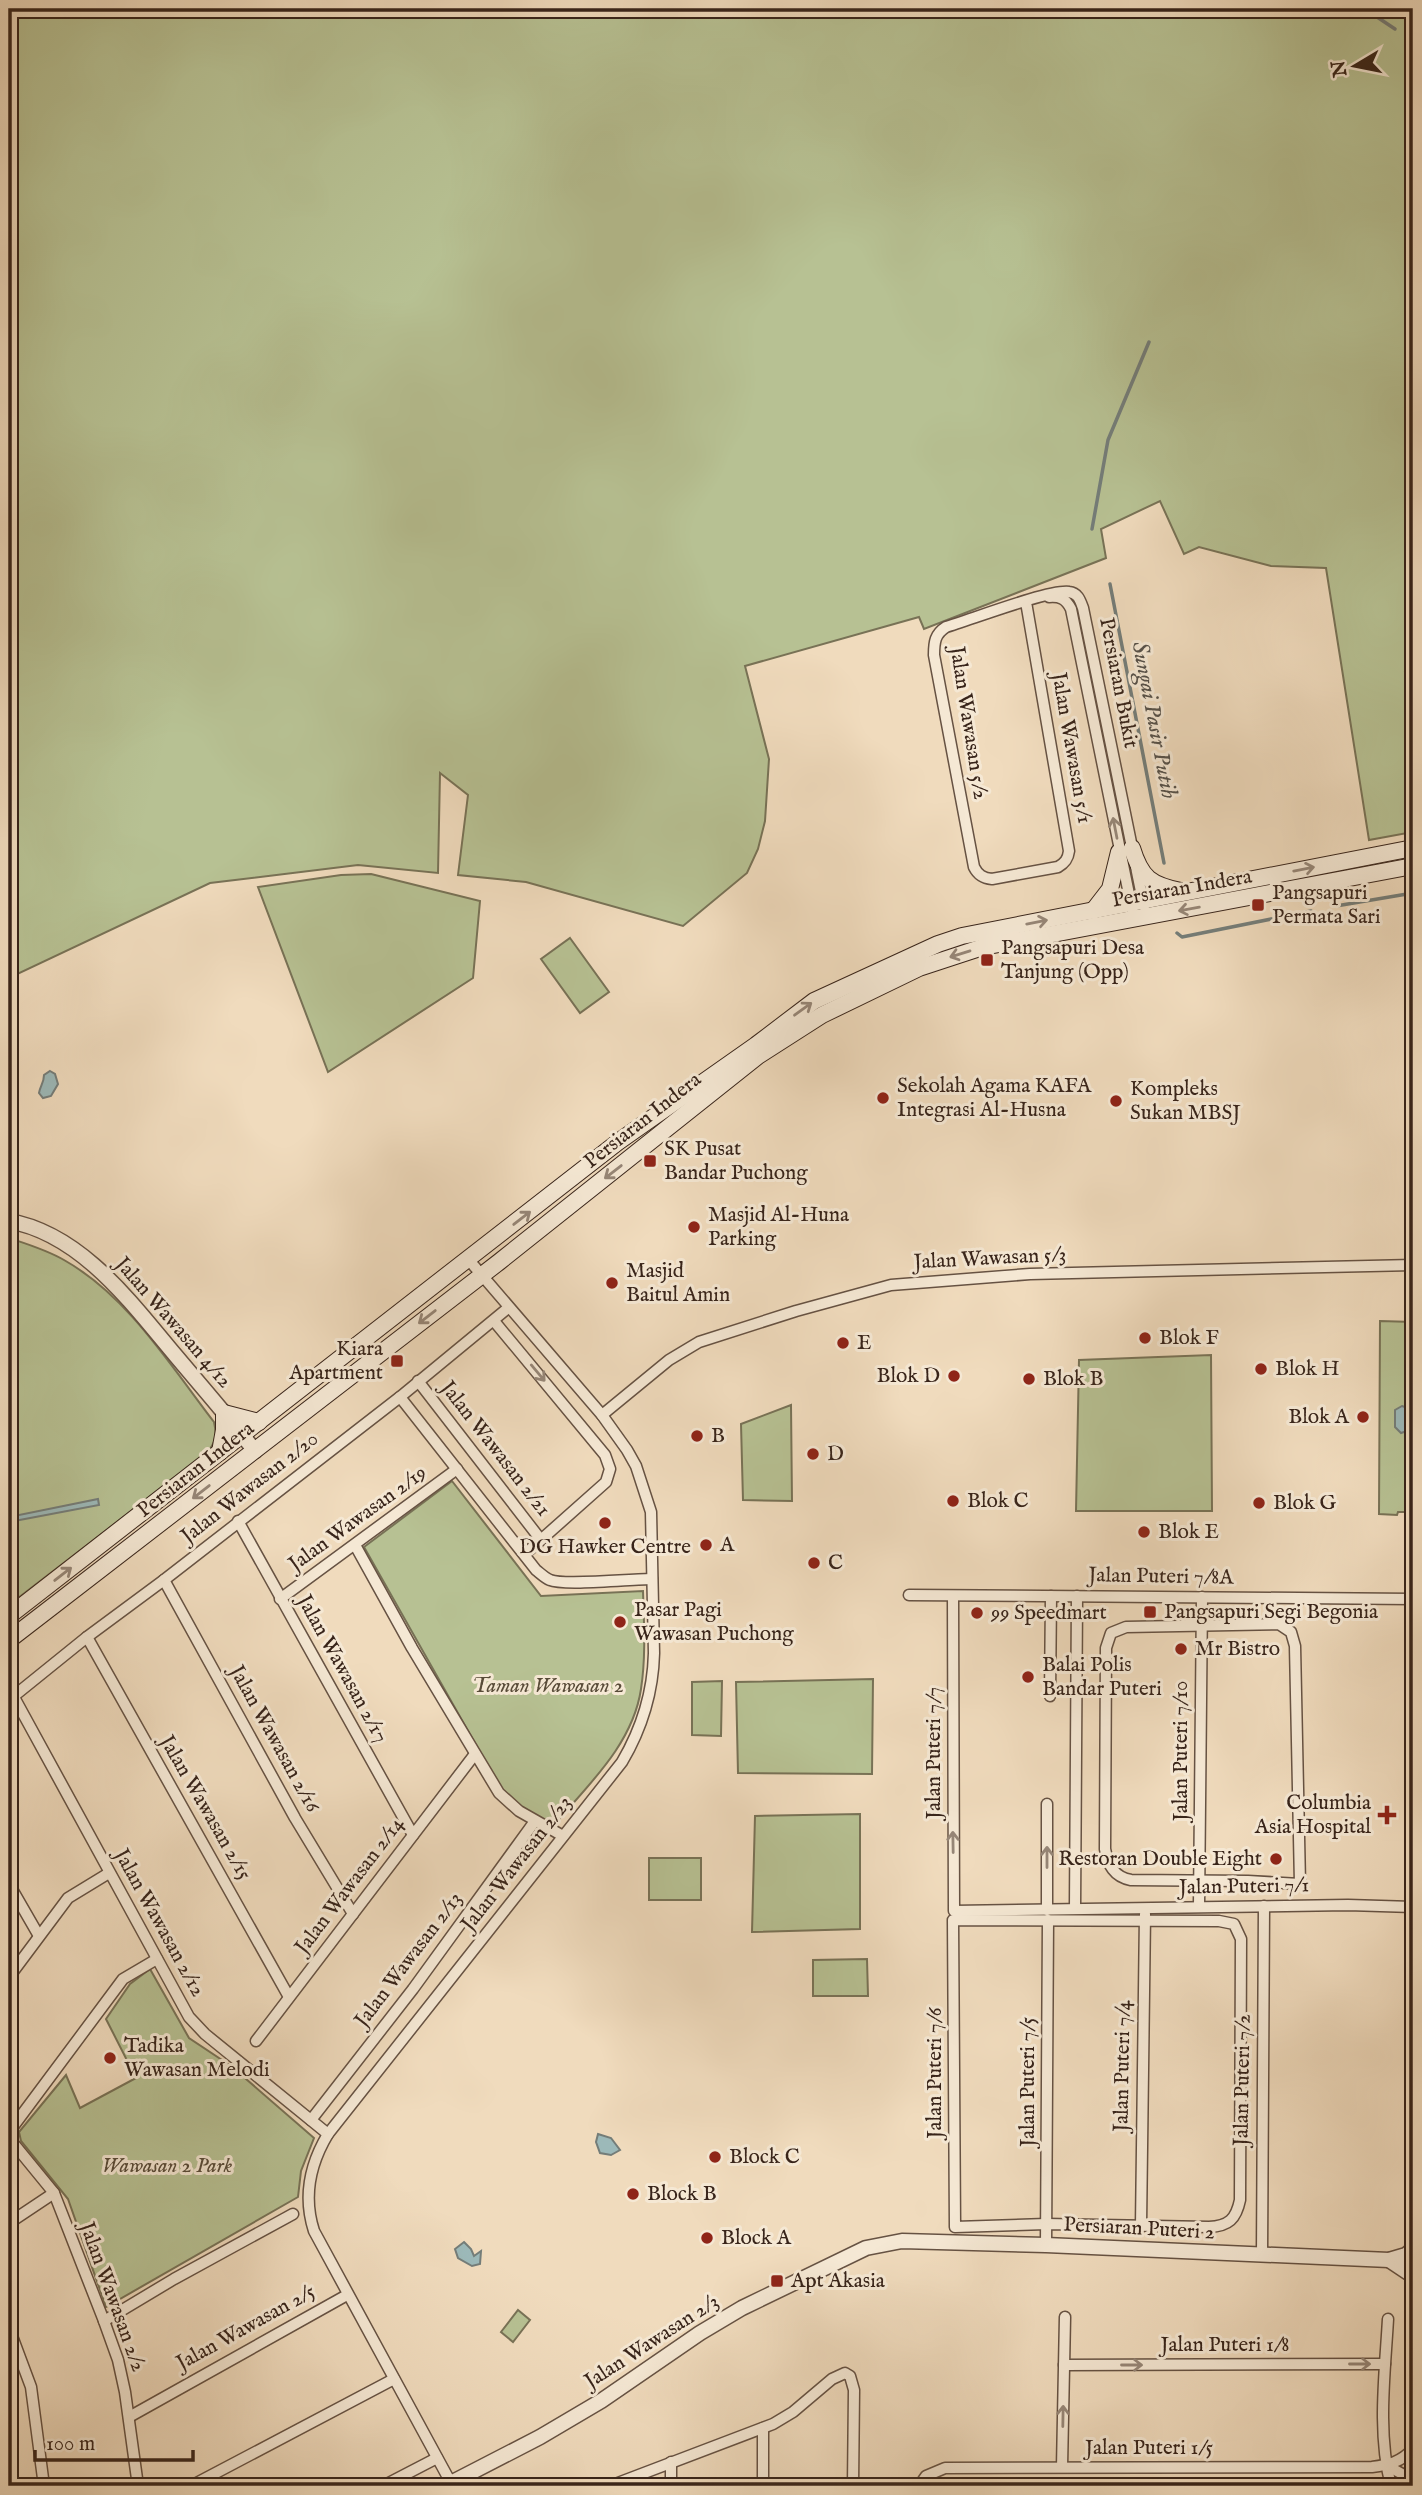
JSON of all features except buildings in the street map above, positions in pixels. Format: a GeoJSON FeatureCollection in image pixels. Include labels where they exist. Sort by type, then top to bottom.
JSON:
{"type":"FeatureCollection","features":[{"type":"Feature","properties":{"kind":"main road","name":"Persiaran Indera"},"geometry":{"type":"LineString","coordinates":[[9,1616],[618,1142],[814,1001],[938,944],[962,936],[1093,911],[1139,910],[1185,892],[1413,848]]}},
{"type":"Feature","properties":{"kind":"main road"},"geometry":{"type":"LineString","coordinates":[[1126,850],[1141,873],[1158,885],[1185,892]]}},
{"type":"Feature","properties":{"kind":"main road"},"geometry":{"type":"LineString","coordinates":[[1093,911],[1110,889],[1126,850]]}},
{"type":"Feature","properties":{"kind":"main road","name":"Persiaran Indera"},"geometry":{"type":"LineString","coordinates":[[9,1640],[481,1275],[758,1056],[822,1015],[919,968],[983,947],[1139,910],[1413,866]]}},
{"type":"Feature","properties":{"kind":"main road"},"geometry":{"type":"LineString","coordinates":[[220,1452],[225,1430],[224,1413],[258,1422]]}},
{"type":"Feature","properties":{"kind":"street","name":"Persiaran Bukit"},"geometry":{"type":"LineString","coordinates":[[1039,597],[1068,592],[1080,598],[1083,607],[1139,910]]}},
{"type":"Feature","properties":{"kind":"street","name":"Jalan Wawasan 5/2"},"geometry":{"type":"LineString","coordinates":[[1028,874],[992,879],[977,873],[974,867],[934,645],[939,631],[946,627],[1039,597]]}},
{"type":"Feature","properties":{"kind":"street","name":"Jalan Wawasan 5/1"},"geometry":{"type":"LineString","coordinates":[[1026,602],[1069,850],[1063,864],[1028,874]]}},
{"type":"Feature","properties":{"kind":"street","name":"Jalan Wawasan 4/12"},"geometry":{"type":"LineString","coordinates":[[9,1221],[51,1237],[85,1257],[115,1284],[255,1451]]}},
{"type":"Feature","properties":{"kind":"street","name":"Jalan Wawasan 2/23"},"geometry":{"type":"LineString","coordinates":[[448,2485],[437,2458],[314,2231],[310,2218],[311,2174],[317,2154],[328,2134],[622,1762],[643,1719],[653,1674],[651,1512],[648,1497],[627,1450],[602,1415],[468,1259]]}},
{"type":"Feature","properties":{"kind":"street","name":"Jalan Wawasan 5/3"},"geometry":{"type":"LineString","coordinates":[[602,1415],[669,1360],[699,1342],[796,1311],[891,1285],[1030,1274],[1413,1265]]}},
{"type":"Feature","properties":{"kind":"street","name":"Jalan Wawasan 2/20"},"geometry":{"type":"LineString","coordinates":[[10,1694],[164,1580],[400,1397],[508,1308]]}},
{"type":"Feature","properties":{"kind":"street"},"geometry":{"type":"LineString","coordinates":[[494,1321],[609,1461],[610,1477],[606,1482],[525,1554]]}},
{"type":"Feature","properties":{"kind":"street","name":"Jalan Wawasan 2/21"},"geometry":{"type":"LineString","coordinates":[[418,1381],[541,1540]]}},
{"type":"Feature","properties":{"kind":"street"},"geometry":{"type":"LineString","coordinates":[[400,1397],[536,1570],[550,1580],[652,1578]]}},
{"type":"Feature","properties":{"kind":"street","name":"Jalan Wawasan 2/19"},"geometry":{"type":"LineString","coordinates":[[280,1599],[457,1469]]}},
{"type":"Feature","properties":{"kind":"street","name":"Jalan Wawasan 2/17"},"geometry":{"type":"LineString","coordinates":[[239,1521],[413,1835]]}},
{"type":"Feature","properties":{"kind":"street"},"geometry":{"type":"LineString","coordinates":[[355,1545],[412,1648],[499,1793],[508,1803],[563,1836]]}},
{"type":"Feature","properties":{"kind":"street","name":"Jalan Wawasan 2/16"},"geometry":{"type":"LineString","coordinates":[[164,1580],[295,1818],[353,1914]]}},
{"type":"Feature","properties":{"kind":"street","name":"Jalan Puteri 7/8A"},"geometry":{"type":"LineString","coordinates":[[909,1595],[1413,1599]]}},
{"type":"Feature","properties":{"kind":"street","name":"Jalan Puteri 7/7"},"geometry":{"type":"LineString","coordinates":[[953,1596],[954,1915]]}},
{"type":"Feature","properties":{"kind":"street"},"geometry":{"type":"LineString","coordinates":[[1049,1696],[1051,1596]]}},
{"type":"Feature","properties":{"kind":"street"},"geometry":{"type":"LineString","coordinates":[[1075,1909],[1077,1596]]}},
{"type":"Feature","properties":{"kind":"street","name":"Jalan Puteri 7/10"},"geometry":{"type":"LineString","coordinates":[[1199,1906],[1202,1597]]}},
{"type":"Feature","properties":{"kind":"street"},"geometry":{"type":"LineString","coordinates":[[1279,1624],[1291,1632],[1295,1646],[1300,1884],[1131,1880],[1118,1876],[1113,1871],[1105,1849],[1106,1648],[1111,1633],[1126,1627],[1201,1626],[1279,1624]]}},
{"type":"Feature","properties":{"kind":"street","name":"Jalan Wawasan 2/15"},"geometry":{"type":"LineString","coordinates":[[87,1637],[289,1997]]}},
{"type":"Feature","properties":{"kind":"street","name":"Jalan Wawasan 2/12"},"geometry":{"type":"LineString","coordinates":[[10,1694],[190,2017],[205,2034],[328,2134]]}},
{"type":"Feature","properties":{"kind":"street","name":"Jalan Wawasan 2/14"},"geometry":{"type":"LineString","coordinates":[[256,2041],[475,1754]]}},
{"type":"Feature","properties":{"kind":"street","name":"Jalan Puteri 7/5"},"geometry":{"type":"LineString","coordinates":[[1046,2245],[1047,1804]]}},
{"type":"Feature","properties":{"kind":"street","name":"Jalan Wawasan 2/13"},"geometry":{"type":"LineString","coordinates":[[311,2120],[413,1989],[535,1821]]}},
{"type":"Feature","properties":{"kind":"street"},"geometry":{"type":"LineString","coordinates":[[9,1977],[68,1898],[109,1873]]}},
{"type":"Feature","properties":{"kind":"street"},"geometry":{"type":"LineString","coordinates":[[9,1884],[39,1936]]}},
{"type":"Feature","properties":{"kind":"street","name":"Jalan Puteri 7/1"},"geometry":{"type":"LineString","coordinates":[[954,1915],[1047,1915],[1075,1909],[1199,1906],[1413,1907]]}},
{"type":"Feature","properties":{"kind":"street","name":"Jalan Puteri 7/2"},"geometry":{"type":"LineString","coordinates":[[1262,2255],[1264,1906]]}},
{"type":"Feature","properties":{"kind":"street","name":"Jalan Puteri 7/4"},"geometry":{"type":"LineString","coordinates":[[1141,2226],[1144,1908]]}},
{"type":"Feature","properties":{"kind":"street","name":"Jalan Puteri 7/6"},"geometry":{"type":"LineString","coordinates":[[954,1915],[955,2227],[1046,2224]]}},
{"type":"Feature","properties":{"kind":"street"},"geometry":{"type":"LineString","coordinates":[[1046,2224],[1209,2227],[1228,2224],[1235,2217],[1240,2200],[1242,2072],[1241,1939],[1234,1924],[1219,1921],[1144,1921],[1047,1915]]}},
{"type":"Feature","properties":{"kind":"street"},"geometry":{"type":"LineString","coordinates":[[9,2132],[123,1979],[157,1959]]}},
{"type":"Feature","properties":{"kind":"street"},"geometry":{"type":"LineString","coordinates":[[1242,2072],[1262,2071]]}},
{"type":"Feature","properties":{"kind":"street","name":"Jalan Wawasan 2/2"},"geometry":{"type":"LineString","coordinates":[[9,2138],[54,2193],[104,2321],[118,2360],[138,2486]]}},
{"type":"Feature","properties":{"kind":"street"},"geometry":{"type":"LineString","coordinates":[[9,2222],[54,2193]]}},
{"type":"Feature","properties":{"kind":"street"},"geometry":{"type":"LineString","coordinates":[[104,2321],[293,2214]]}},
{"type":"Feature","properties":{"kind":"street","name":"Persiaran Puteri 2"},"geometry":{"type":"LineString","coordinates":[[887,2242],[1046,2245],[1389,2260],[1406,2255],[1413,2249]]}},
{"type":"Feature","properties":{"kind":"street","name":"Jalan Wawasan 2/3"},"geometry":{"type":"LineString","coordinates":[[448,2485],[540,2437],[601,2401],[723,2318],[817,2270],[866,2248],[887,2242]]}},
{"type":"Feature","properties":{"kind":"street"},"geometry":{"type":"LineString","coordinates":[[1389,2260],[1413,2276]]}},
{"type":"Feature","properties":{"kind":"street","name":"Jalan Wawasan 2/5"},"geometry":{"type":"LineString","coordinates":[[129,2417],[347,2295]]}},
{"type":"Feature","properties":{"kind":"street"},"geometry":{"type":"LineString","coordinates":[[1062,2467],[1065,2317]]}},
{"type":"Feature","properties":{"kind":"street"},"geometry":{"type":"LineString","coordinates":[[1388,2319],[1385,2364],[1386,2465],[1391,2486]]}},
{"type":"Feature","properties":{"kind":"street"},"geometry":{"type":"LineString","coordinates":[[9,2328],[31,2387],[44,2486]]}},
{"type":"Feature","properties":{"kind":"street","name":"Jalan Puteri 1/8"},"geometry":{"type":"LineString","coordinates":[[1064,2365],[1385,2364]]}},
{"type":"Feature","properties":{"kind":"street"},"geometry":{"type":"LineString","coordinates":[[610,2486],[763,2428],[793,2412],[832,2379],[845,2373],[850,2376],[852,2382],[853,2486]]}},
{"type":"Feature","properties":{"kind":"street"},"geometry":{"type":"LineString","coordinates":[[191,2486],[394,2379]]}},
{"type":"Feature","properties":{"kind":"street"},"geometry":{"type":"LineString","coordinates":[[763,2428],[763,2486]]}},
{"type":"Feature","properties":{"kind":"street"},"geometry":{"type":"LineString","coordinates":[[1386,2465],[1406,2457],[1413,2449]]}},
{"type":"Feature","properties":{"kind":"street"},"geometry":{"type":"LineString","coordinates":[[383,2486],[437,2458]]}},
{"type":"Feature","properties":{"kind":"street"},"geometry":{"type":"LineString","coordinates":[[671,2462],[671,2486]]}},
{"type":"Feature","properties":{"kind":"street"},"geometry":{"type":"LineString","coordinates":[[1386,2465],[1404,2474],[1413,2484]]}},
{"type":"Feature","properties":{"kind":"street","name":"Jalan Puteri 1/5"},"geometry":{"type":"LineString","coordinates":[[919,2486],[926,2476],[945,2468],[1386,2465]]}},
{"type":"Feature","properties":{"kind":"green space"},"geometry":{"type":"Polygon","coordinates":[[[9,9],[1413,9],[1413,669],[1405,672],[1413,704],[1413,832],[1369,840],[1326,568],[1271,566],[1199,547],[1184,554],[1160,501],[1101,529],[1106,558],[924,629],[919,617],[745,666],[769,759],[765,821],[758,849],[747,873],[683,926],[526,882],[458,875],[468,795],[440,773],[438,873],[358,865],[210,883],[9,978],[9,9]]]}},
{"type":"Feature","properties":{"kind":"green space"},"geometry":{"type":"Polygon","coordinates":[[[371,874],[480,901],[473,978],[328,1072],[258,887],[341,875],[371,874]]]}},
{"type":"Feature","properties":{"kind":"green space"},"geometry":{"type":"Polygon","coordinates":[[[570,938],[609,992],[580,1013],[541,959],[570,938]]]}},
{"type":"Feature","properties":{"kind":"green space"},"geometry":{"type":"Polygon","coordinates":[[[9,1238],[64,1260],[108,1292],[164,1355],[214,1422],[216,1434],[208,1452],[9,1605],[9,1238]]]}},
{"type":"Feature","properties":{"kind":"green space"},"geometry":{"type":"Polygon","coordinates":[[[1380,1321],[1413,1322],[1413,1512],[1398,1512],[1397,1515],[1379,1514],[1380,1321]]]}},
{"type":"Feature","properties":{"kind":"green space"},"geometry":{"type":"Polygon","coordinates":[[[1211,1355],[1212,1511],[1076,1511],[1079,1360],[1211,1355]]]}},
{"type":"Feature","properties":{"kind":"green space"},"geometry":{"type":"Polygon","coordinates":[[[791,1405],[792,1501],[743,1500],[741,1424],[791,1405]]]}},
{"type":"Feature","properties":{"kind":"green space","name":"Taman Wawasan 2"},"geometry":{"type":"Polygon","coordinates":[[[452,1481],[541,1596],[643,1591],[644,1665],[641,1689],[629,1728],[607,1763],[554,1825],[521,1809],[502,1791],[364,1547],[452,1481]]]}},
{"type":"Feature","properties":{"kind":"green space"},"geometry":{"type":"Polygon","coordinates":[[[873,1679],[872,1774],[738,1773],[736,1682],[873,1679]]]}},
{"type":"Feature","properties":{"kind":"green space"},"geometry":{"type":"Polygon","coordinates":[[[722,1681],[721,1736],[692,1735],[692,1682],[722,1681]]]}},
{"type":"Feature","properties":{"kind":"green space"},"geometry":{"type":"Polygon","coordinates":[[[860,1814],[860,1929],[752,1932],[755,1816],[860,1814]]]}},
{"type":"Feature","properties":{"kind":"green space"},"geometry":{"type":"Polygon","coordinates":[[[649,1858],[701,1858],[701,1900],[649,1900],[649,1858]]]}},
{"type":"Feature","properties":{"kind":"green space"},"geometry":{"type":"Polygon","coordinates":[[[867,1959],[868,1996],[813,1996],[813,1960],[867,1959]]]}},
{"type":"Feature","properties":{"kind":"green space","name":"Wawasan 2 Park"},"geometry":{"type":"Polygon","coordinates":[[[150,1969],[189,2038],[231,2066],[314,2138],[301,2171],[298,2197],[106,2307],[68,2199],[21,2141],[19,2132],[66,2075],[80,2108],[136,2078],[106,2019],[130,1984],[150,1969]]]}},
{"type":"Feature","properties":{"kind":"green space"},"geometry":{"type":"Polygon","coordinates":[[[518,2310],[530,2320],[513,2342],[501,2332],[518,2310]]]}},
{"type":"Feature","properties":{"kind":"water"},"geometry":{"type":"Polygon","coordinates":[[[50,1071],[55,1074],[58,1084],[51,1096],[43,1098],[39,1093],[44,1075],[50,1071]]]}},
{"type":"Feature","properties":{"kind":"water"},"geometry":{"type":"Polygon","coordinates":[[[1402,1406],[1413,1410],[1410,1430],[1401,1433],[1395,1427],[1395,1410],[1402,1406]]]}},
{"type":"Feature","properties":{"kind":"water"},"geometry":{"type":"Polygon","coordinates":[[[98,1499],[99,1505],[9,1522],[9,1517],[98,1499]]]}},
{"type":"Feature","properties":{"kind":"water"},"geometry":{"type":"Polygon","coordinates":[[[598,2134],[611,2138],[620,2150],[611,2155],[600,2153],[596,2142],[598,2134]]]}},
{"type":"Feature","properties":{"kind":"water"},"geometry":{"type":"Polygon","coordinates":[[[464,2242],[474,2256],[481,2251],[480,2264],[472,2266],[458,2258],[455,2249],[464,2242]]]}},
{"type":"Feature","properties":{"kind":"waterway"},"geometry":{"type":"LineString","coordinates":[[1365,9],[1395,29]]}},
{"type":"Feature","properties":{"kind":"waterway","name":"Sungai Pasir Putih"},"geometry":{"type":"LineString","coordinates":[[1092,529],[1108,440],[1149,342]]}},
{"type":"Feature","properties":{"kind":"waterway","name":"Sungai Pasir Putih"},"geometry":{"type":"LineString","coordinates":[[1110,584],[1164,863]]}},
{"type":"Feature","properties":{"kind":"waterway","name":"Sungai Pasir Putih"},"geometry":{"type":"LineString","coordinates":[[1336,906],[1413,893]]}},
{"type":"Feature","properties":{"kind":"waterway","name":"Sungai Pasir Putih"},"geometry":{"type":"LineString","coordinates":[[1177,933],[1182,937],[1311,911]]}},
{"type":"Feature","properties":{"kind":"place","name":"Pangsapuri Permata Sari"},"geometry":{"type":"Point","coordinates":[1258,905]}},
{"type":"Feature","properties":{"kind":"place","name":"Pangsapuri Desa Tanjung (Opp)"},"geometry":{"type":"Point","coordinates":[987,960]}},
{"type":"Feature","properties":{"kind":"place","name":"Sekolah Agama KAFA Integrasi Al-Husna"},"geometry":{"type":"Point","coordinates":[883,1098]}},
{"type":"Feature","properties":{"kind":"place","name":"Kompleks Sukan MBSJ"},"geometry":{"type":"Point","coordinates":[1116,1101]}},
{"type":"Feature","properties":{"kind":"place","name":"SK Pusat Bandar Puchong"},"geometry":{"type":"Point","coordinates":[650,1161]}},
{"type":"Feature","properties":{"kind":"place","name":"Masjid Al-Huna Parking"},"geometry":{"type":"Point","coordinates":[694,1227]}},
{"type":"Feature","properties":{"kind":"place","name":"Masjid Baitul Amin"},"geometry":{"type":"Point","coordinates":[612,1283]}},
{"type":"Feature","properties":{"kind":"place","name":"Blok F"},"geometry":{"type":"Point","coordinates":[1145,1338]}},
{"type":"Feature","properties":{"kind":"place","name":"E"},"geometry":{"type":"Point","coordinates":[843,1343]}},
{"type":"Feature","properties":{"kind":"place","name":"Kiara Apartment"},"geometry":{"type":"Point","coordinates":[397,1361]}},
{"type":"Feature","properties":{"kind":"place","name":"Blok H"},"geometry":{"type":"Point","coordinates":[1261,1369]}},
{"type":"Feature","properties":{"kind":"place","name":"Blok D"},"geometry":{"type":"Point","coordinates":[954,1376]}},
{"type":"Feature","properties":{"kind":"place","name":"Blok B"},"geometry":{"type":"Point","coordinates":[1029,1379]}},
{"type":"Feature","properties":{"kind":"place","name":"Blok A"},"geometry":{"type":"Point","coordinates":[1363,1417]}},
{"type":"Feature","properties":{"kind":"place","name":"B"},"geometry":{"type":"Point","coordinates":[697,1436]}},
{"type":"Feature","properties":{"kind":"place","name":"D"},"geometry":{"type":"Point","coordinates":[813,1454]}},
{"type":"Feature","properties":{"kind":"place","name":"Blok C"},"geometry":{"type":"Point","coordinates":[953,1501]}},
{"type":"Feature","properties":{"kind":"place","name":"Blok G"},"geometry":{"type":"Point","coordinates":[1259,1503]}},
{"type":"Feature","properties":{"kind":"place","name":"DG Hawker Centre"},"geometry":{"type":"Point","coordinates":[605,1523]}},
{"type":"Feature","properties":{"kind":"place","name":"Blok E"},"geometry":{"type":"Point","coordinates":[1144,1532]}},
{"type":"Feature","properties":{"kind":"place","name":"A"},"geometry":{"type":"Point","coordinates":[706,1545]}},
{"type":"Feature","properties":{"kind":"place","name":"C"},"geometry":{"type":"Point","coordinates":[814,1563]}},
{"type":"Feature","properties":{"kind":"place","name":"Pangsapuri Segi Begonia"},"geometry":{"type":"Point","coordinates":[1150,1612]}},
{"type":"Feature","properties":{"kind":"place","name":"99 Speedmart"},"geometry":{"type":"Point","coordinates":[977,1613]}},
{"type":"Feature","properties":{"kind":"place","name":"Pasar Pagi Wawasan Puchong"},"geometry":{"type":"Point","coordinates":[620,1622]}},
{"type":"Feature","properties":{"kind":"place","name":"Mr Bistro"},"geometry":{"type":"Point","coordinates":[1181,1649]}},
{"type":"Feature","properties":{"kind":"place","name":"Balai Polis Bandar Puteri"},"geometry":{"type":"Point","coordinates":[1028,1677]}},
{"type":"Feature","properties":{"kind":"place","name":"Columbia Asia Hospital"},"geometry":{"type":"Point","coordinates":[1387,1815]}},
{"type":"Feature","properties":{"kind":"place","name":"Restoran Double Eight"},"geometry":{"type":"Point","coordinates":[1276,1859]}},
{"type":"Feature","properties":{"kind":"place","name":"Tadika Wawasan Melodi"},"geometry":{"type":"Point","coordinates":[110,2058]}},
{"type":"Feature","properties":{"kind":"place","name":"Block C"},"geometry":{"type":"Point","coordinates":[715,2157]}},
{"type":"Feature","properties":{"kind":"place","name":"Block B"},"geometry":{"type":"Point","coordinates":[633,2194]}},
{"type":"Feature","properties":{"kind":"place","name":"Block A"},"geometry":{"type":"Point","coordinates":[707,2238]}},
{"type":"Feature","properties":{"kind":"place","name":"Apt Akasia"},"geometry":{"type":"Point","coordinates":[777,2281]}}]}
